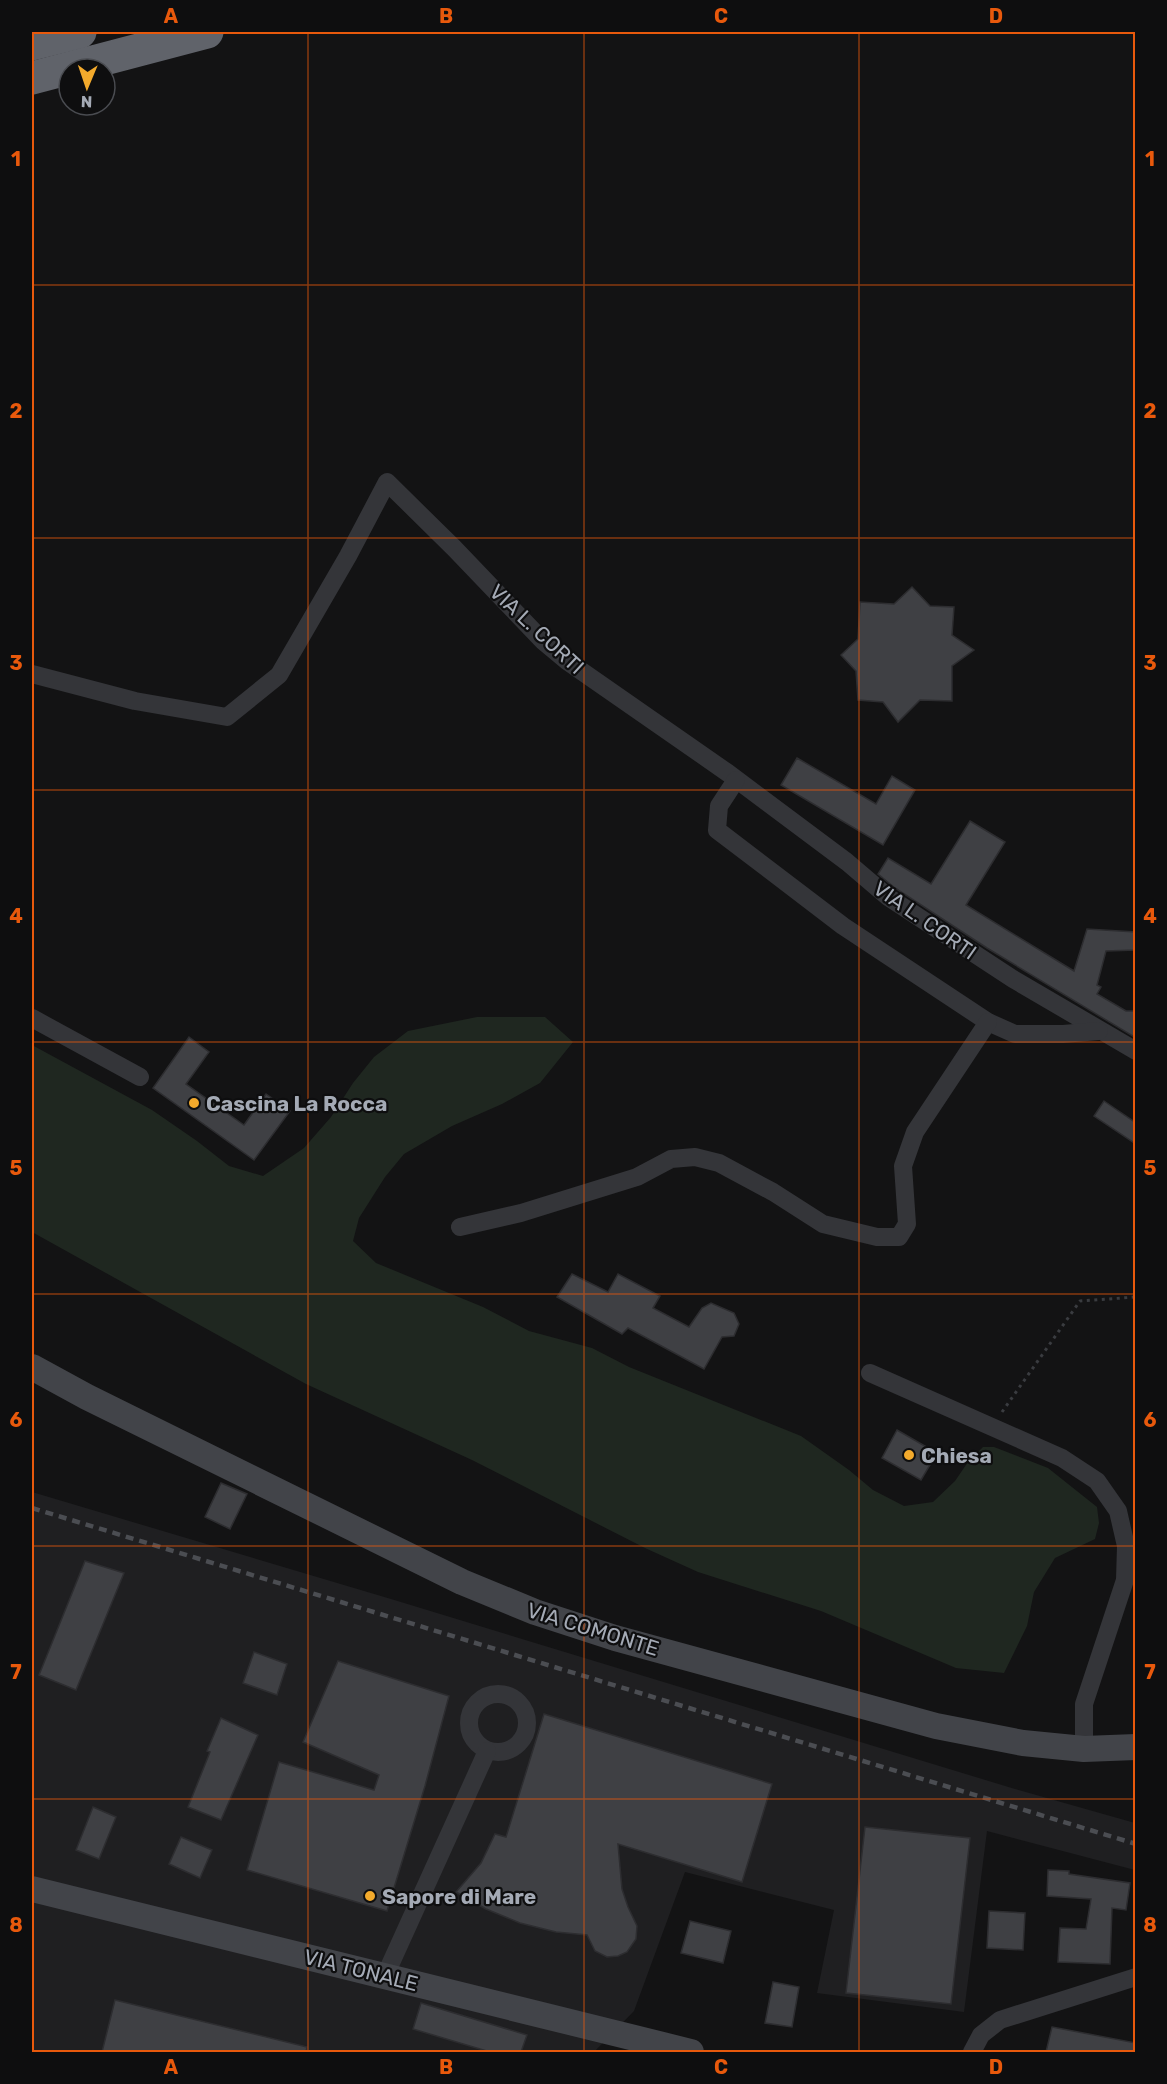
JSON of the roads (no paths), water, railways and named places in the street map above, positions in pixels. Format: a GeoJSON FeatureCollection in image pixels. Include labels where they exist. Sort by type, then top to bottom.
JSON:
{"type":"FeatureCollection","features":[{"type":"Feature","properties":{"kind":"highway"},"geometry":{"type":"LineString","coordinates":[[32,78],[207,32]]}},
{"type":"Feature","properties":{"kind":"street","name":"VIA L. CORTI"},"geometry":{"type":"LineString","coordinates":[[32,674],[135,701],[227,717],[279,675],[348,556],[387,482],[543,641],[567,662],[736,780],[847,862],[888,897],[1013,979],[1136,1051]]}},
{"type":"Feature","properties":{"kind":"street"},"geometry":{"type":"LineString","coordinates":[[736,780],[719,806],[717,830],[843,926],[988,1022],[1015,1034],[1072,1034],[1099,1031]]}},
{"type":"Feature","properties":{"kind":"street"},"geometry":{"type":"LineString","coordinates":[[32,1018],[140,1077]]}},
{"type":"Feature","properties":{"kind":"street"},"geometry":{"type":"LineString","coordinates":[[460,1227],[521,1213],[637,1177],[671,1159],[694,1157],[719,1163],[773,1192],[823,1224],[877,1237],[899,1238],[907,1224],[903,1166],[915,1132],[988,1022]]}},
{"type":"Feature","properties":{"kind":"street","name":"VIA COMONTE"},"geometry":{"type":"LineString","coordinates":[[32,1367],[87,1397],[462,1582],[535,1612],[615,1638],[936,1726],[1023,1743],[1084,1749],[1136,1747]]}},
{"type":"Feature","properties":{"kind":"street"},"geometry":{"type":"LineString","coordinates":[[870,1373],[1062,1458],[1096,1481],[1118,1511],[1126,1546],[1125,1580],[1084,1704],[1084,1749]]}},
{"type":"Feature","properties":{"kind":"street"},"geometry":{"type":"LineString","coordinates":[[385,1976],[487,1751]]}},
{"type":"Feature","properties":{"kind":"street","name":"VIA TONALE"},"geometry":{"type":"LineString","coordinates":[[32,1889],[691,2052]]}},
{"type":"Feature","properties":{"kind":"street"},"geometry":{"type":"LineString","coordinates":[[972,2052],[981,2035],[1000,2020],[1136,1977]]}},
{"type":"Feature","properties":{"kind":"railway"},"geometry":{"type":"LineString","coordinates":[[32,1508],[1136,1844]]}},
{"type":"Feature","properties":{"kind":"place","name":"Cascina La Rocca"},"geometry":{"type":"Point","coordinates":[194,1103]}},
{"type":"Feature","properties":{"kind":"place","name":"Chiesa"},"geometry":{"type":"Point","coordinates":[909,1455]}},
{"type":"Feature","properties":{"kind":"place","name":"Sapore di Mare"},"geometry":{"type":"Point","coordinates":[370,1896]}}]}
